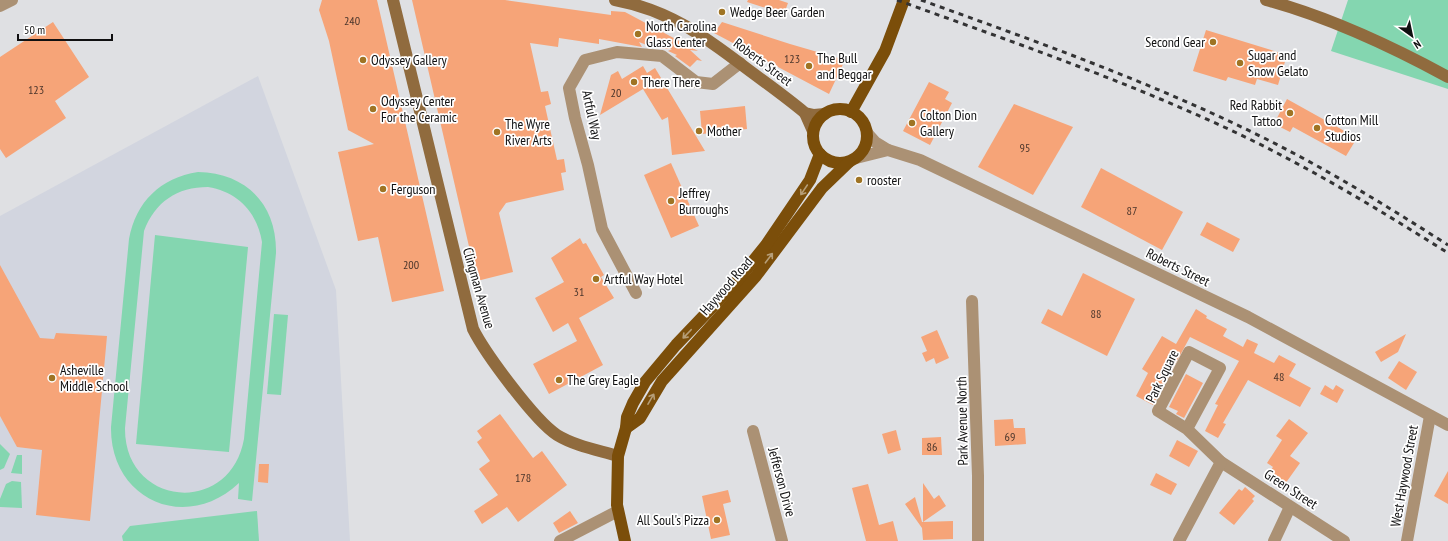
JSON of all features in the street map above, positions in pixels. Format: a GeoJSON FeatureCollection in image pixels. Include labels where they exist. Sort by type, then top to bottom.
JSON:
{"type":"FeatureCollection","features":[{"type":"Feature","properties":{"kind":"main road","name":"Clingman Avenue"},"geometry":{"type":"LineString","coordinates":[[393,0],[468,316],[475,334],[493,361],[545,425],[564,438],[618,456]]}},
{"type":"Feature","properties":{"kind":"main road","name":"Roberts Street"},"geometry":{"type":"LineString","coordinates":[[615,0],[655,10],[700,34],[804,113],[813,131]]}},
{"type":"Feature","properties":{"kind":"main road"},"geometry":{"type":"LineString","coordinates":[[851,112],[884,51],[904,0]]}},
{"type":"Feature","properties":{"kind":"main road"},"geometry":{"type":"LineString","coordinates":[[1266,0],[1326,20],[1448,77]]}},
{"type":"Feature","properties":{"kind":"main road"},"geometry":{"type":"LineString","coordinates":[[804,113],[814,116],[838,109],[851,112],[862,120],[867,133],[865,147],[852,160],[833,162],[820,154],[814,144],[813,131],[817,121],[825,114]]}},
{"type":"Feature","properties":{"kind":"main road","name":"Haywood Road"},"geometry":{"type":"LineString","coordinates":[[741,285],[810,180],[820,154]]}},
{"type":"Feature","properties":{"kind":"main road","name":"Haywood Road"},"geometry":{"type":"LineString","coordinates":[[618,456],[626,428],[627,417],[645,382],[676,345],[741,285],[822,188],[852,160]]}},
{"type":"Feature","properties":{"kind":"main road"},"geometry":{"type":"LineString","coordinates":[[618,456],[618,511],[625,541]]}},
{"type":"Feature","properties":{"kind":"street"},"geometry":{"type":"LineString","coordinates":[[0,6],[12,0]]}},
{"type":"Feature","properties":{"kind":"street","name":"Artful Way"},"geometry":{"type":"LineString","coordinates":[[636,293],[602,229],[569,88],[585,60],[617,52],[662,56],[696,82],[707,84],[713,84],[740,63]]}},
{"type":"Feature","properties":{"kind":"street","name":"Roberts Street"},"geometry":{"type":"LineString","coordinates":[[867,133],[875,142],[888,150],[920,160],[1248,318],[1448,425]]}},
{"type":"Feature","properties":{"kind":"street"},"geometry":{"type":"LineString","coordinates":[[852,160],[888,150]]}},
{"type":"Feature","properties":{"kind":"street","name":"Park Avenue North"},"geometry":{"type":"LineString","coordinates":[[972,301],[978,476],[978,541]]}},
{"type":"Feature","properties":{"kind":"street","name":"Park Square"},"geometry":{"type":"LineString","coordinates":[[1187,429],[1220,368],[1189,352],[1158,411],[1187,429],[1221,462]]}},
{"type":"Feature","properties":{"kind":"street","name":"West Haywood Street"},"geometry":{"type":"LineString","coordinates":[[1407,541],[1430,416]]}},
{"type":"Feature","properties":{"kind":"street","name":"Jefferson Drive"},"geometry":{"type":"LineString","coordinates":[[753,431],[782,541]]}},
{"type":"Feature","properties":{"kind":"street"},"geometry":{"type":"LineString","coordinates":[[1179,541],[1221,462]]}},
{"type":"Feature","properties":{"kind":"street","name":"Green Street"},"geometry":{"type":"LineString","coordinates":[[1221,462],[1344,541]]}},
{"type":"Feature","properties":{"kind":"street"},"geometry":{"type":"LineString","coordinates":[[1274,541],[1290,507]]}},
{"type":"Feature","properties":{"kind":"street"},"geometry":{"type":"LineString","coordinates":[[560,541],[618,511]]}},
{"type":"Feature","properties":{"kind":"shaded area"},"geometry":{"type":"Polygon","coordinates":[[[258,76],[336,290],[350,541],[0,541],[0,216],[258,76]]]}},
{"type":"Feature","properties":{"kind":"green space"},"geometry":{"type":"Polygon","coordinates":[[[1348,0],[1448,0],[1448,89],[1331,51],[1348,0]]]}},
{"type":"Feature","properties":{"kind":"green space"},"geometry":{"type":"Polygon","coordinates":[[[198,172],[215,174],[231,178],[244,185],[255,194],[264,206],[271,220],[275,235],[276,253],[252,501],[238,499],[239,483],[218,498],[196,506],[175,507],[155,501],[137,490],[123,474],[114,452],[111,427],[129,239],[132,226],[137,214],[152,194],[161,186],[184,175],[198,172]],[[208,187],[186,190],[177,193],[168,198],[154,212],[144,231],[125,428],[129,454],[141,474],[159,487],[179,492],[200,491],[219,481],[235,464],[244,439],[262,242],[256,221],[251,213],[237,199],[228,193],[208,187]]]}},
{"type":"Feature","properties":{"kind":"green space"},"geometry":{"type":"Polygon","coordinates":[[[155,235],[248,247],[229,452],[136,444],[155,235]]]}},
{"type":"Feature","properties":{"kind":"green space"},"geometry":{"type":"Polygon","coordinates":[[[274,314],[288,315],[281,395],[267,394],[274,314]]]}},
{"type":"Feature","properties":{"kind":"green space"},"geometry":{"type":"Polygon","coordinates":[[[0,444],[10,454],[4,468],[0,470],[0,444]]]}},
{"type":"Feature","properties":{"kind":"green space"},"geometry":{"type":"Polygon","coordinates":[[[17,455],[22,455],[22,474],[11,473],[17,455]]]}},
{"type":"Feature","properties":{"kind":"green space"},"geometry":{"type":"Polygon","coordinates":[[[12,481],[21,482],[22,508],[0,507],[0,499],[6,484],[12,481]]]}},
{"type":"Feature","properties":{"kind":"green space"},"geometry":{"type":"Polygon","coordinates":[[[257,511],[259,541],[123,541],[122,536],[130,526],[257,511]]]}},
{"type":"Feature","properties":{"kind":"building"},"geometry":{"type":"Polygon","coordinates":[[[322,0],[377,0],[444,291],[392,302],[378,237],[358,241],[338,152],[374,144],[348,130],[329,41],[319,10],[322,0]]]}},
{"type":"Feature","properties":{"kind":"building","name":"The Wyre River Arts"},"geometry":{"type":"Polygon","coordinates":[[[412,0],[505,0],[611,15],[611,11],[625,12],[698,51],[690,50],[702,61],[697,60],[690,67],[675,56],[677,55],[668,51],[672,49],[654,48],[639,42],[642,47],[599,39],[599,44],[559,38],[558,47],[530,43],[541,92],[548,91],[551,104],[545,106],[557,160],[564,159],[566,172],[561,173],[564,190],[506,203],[499,213],[513,272],[477,281],[412,0]]]}},
{"type":"Feature","properties":{"kind":"building"},"geometry":{"type":"Polygon","coordinates":[[[748,0],[779,0],[788,3],[784,14],[747,2],[748,0]]]}},
{"type":"Feature","properties":{"kind":"building"},"geometry":{"type":"Polygon","coordinates":[[[53,22],[89,77],[55,101],[66,118],[6,158],[0,149],[0,57],[53,22]]]}},
{"type":"Feature","properties":{"kind":"building"},"geometry":{"type":"Polygon","coordinates":[[[722,22],[845,60],[829,94],[714,33],[722,22]]]}},
{"type":"Feature","properties":{"kind":"building","name":"Sugar and Snow Gelato"},"geometry":{"type":"Polygon","coordinates":[[[1206,30],[1287,55],[1278,85],[1257,79],[1255,85],[1228,77],[1226,81],[1193,71],[1206,30]]]}},
{"type":"Feature","properties":{"kind":"building"},"geometry":{"type":"Polygon","coordinates":[[[643,66],[647,73],[655,68],[705,151],[672,155],[668,117],[662,120],[643,89],[600,115],[611,75],[618,71],[622,79],[643,66]]]}},
{"type":"Feature","properties":{"kind":"building"},"geometry":{"type":"Polygon","coordinates":[[[929,82],[949,92],[945,99],[952,103],[930,145],[903,131],[929,82]]]}},
{"type":"Feature","properties":{"kind":"building","name":"Cotton Mill Studios"},"geometry":{"type":"Polygon","coordinates":[[[1287,99],[1357,138],[1346,156],[1293,127],[1290,132],[1276,125],[1280,119],[1277,118],[1287,99]]]}},
{"type":"Feature","properties":{"kind":"building"},"geometry":{"type":"Polygon","coordinates":[[[1014,104],[1073,127],[1033,195],[978,167],[1014,104]]]}},
{"type":"Feature","properties":{"kind":"building"},"geometry":{"type":"Polygon","coordinates":[[[745,106],[747,129],[702,134],[700,111],[745,106]]]}},
{"type":"Feature","properties":{"kind":"building","name":"Jeffrey Burroughs"},"geometry":{"type":"Polygon","coordinates":[[[671,163],[699,226],[671,238],[644,175],[671,163]]]}},
{"type":"Feature","properties":{"kind":"building"},"geometry":{"type":"Polygon","coordinates":[[[1101,168],[1183,212],[1162,250],[1081,207],[1101,168]]]}},
{"type":"Feature","properties":{"kind":"building"},"geometry":{"type":"Polygon","coordinates":[[[1207,222],[1240,239],[1233,252],[1200,235],[1207,222]]]}},
{"type":"Feature","properties":{"kind":"building"},"geometry":{"type":"Polygon","coordinates":[[[580,238],[583,244],[586,243],[604,275],[601,277],[614,298],[579,318],[603,365],[549,394],[533,364],[577,341],[568,323],[553,332],[535,298],[564,282],[551,258],[580,238]]]}},
{"type":"Feature","properties":{"kind":"building","name":"Asheville Middle School"},"geometry":{"type":"Polygon","coordinates":[[[0,265],[40,338],[54,339],[56,333],[107,336],[90,521],[36,515],[42,450],[17,447],[0,416],[0,265]]]}},
{"type":"Feature","properties":{"kind":"building"},"geometry":{"type":"Polygon","coordinates":[[[1083,273],[1135,299],[1107,356],[1041,323],[1048,309],[1062,316],[1083,273]]]}},
{"type":"Feature","properties":{"kind":"building"},"geometry":{"type":"Polygon","coordinates":[[[1196,309],[1207,316],[1206,318],[1227,329],[1223,336],[1243,347],[1247,339],[1258,344],[1254,353],[1274,363],[1279,355],[1296,364],[1289,376],[1311,388],[1300,407],[1248,380],[1223,423],[1226,424],[1218,438],[1205,431],[1218,405],[1215,404],[1239,361],[1190,337],[1153,405],[1136,396],[1148,373],[1142,369],[1162,336],[1176,344],[1196,309]]]}},
{"type":"Feature","properties":{"kind":"building"},"geometry":{"type":"Polygon","coordinates":[[[937,330],[949,358],[936,364],[934,358],[926,362],[922,353],[927,351],[921,337],[937,330]]]}},
{"type":"Feature","properties":{"kind":"building"},"geometry":{"type":"Polygon","coordinates":[[[1406,334],[1398,352],[1381,362],[1375,352],[1406,334]]]}},
{"type":"Feature","properties":{"kind":"building"},"geometry":{"type":"Polygon","coordinates":[[[1399,361],[1417,372],[1406,390],[1388,378],[1399,361]]]}},
{"type":"Feature","properties":{"kind":"building"},"geometry":{"type":"Polygon","coordinates":[[[1186,374],[1203,383],[1184,418],[1176,414],[1178,411],[1169,407],[1186,374]]]}},
{"type":"Feature","properties":{"kind":"building"},"geometry":{"type":"Polygon","coordinates":[[[1325,385],[1333,390],[1336,385],[1344,390],[1337,403],[1320,394],[1325,385]]]}},
{"type":"Feature","properties":{"kind":"building"},"geometry":{"type":"Polygon","coordinates":[[[500,414],[533,458],[542,451],[567,485],[518,522],[507,507],[482,524],[474,511],[498,495],[479,469],[490,461],[477,442],[482,438],[477,431],[500,414]]]}},
{"type":"Feature","properties":{"kind":"building"},"geometry":{"type":"Polygon","coordinates":[[[1013,419],[1014,428],[1025,428],[1026,444],[995,446],[994,420],[1013,419]]]}},
{"type":"Feature","properties":{"kind":"building"},"geometry":{"type":"Polygon","coordinates":[[[1289,419],[1308,433],[1290,456],[1300,463],[1285,484],[1269,472],[1273,467],[1267,463],[1282,440],[1276,436],[1289,419]]]}},
{"type":"Feature","properties":{"kind":"building"},"geometry":{"type":"Polygon","coordinates":[[[896,430],[901,450],[888,454],[882,434],[896,430]]]}},
{"type":"Feature","properties":{"kind":"building"},"geometry":{"type":"Polygon","coordinates":[[[941,437],[942,455],[922,455],[922,438],[941,437]]]}},
{"type":"Feature","properties":{"kind":"building"},"geometry":{"type":"Polygon","coordinates":[[[1177,440],[1198,451],[1189,467],[1169,456],[1177,440]]]}},
{"type":"Feature","properties":{"kind":"building"},"geometry":{"type":"Polygon","coordinates":[[[259,464],[269,464],[268,483],[258,482],[259,464]]]}},
{"type":"Feature","properties":{"kind":"building"},"geometry":{"type":"Polygon","coordinates":[[[1448,471],[1448,504],[1434,496],[1448,471]]]}},
{"type":"Feature","properties":{"kind":"building"},"geometry":{"type":"Polygon","coordinates":[[[1156,473],[1177,484],[1171,495],[1150,485],[1156,473]]]}},
{"type":"Feature","properties":{"kind":"building"},"geometry":{"type":"Polygon","coordinates":[[[923,483],[934,499],[939,495],[946,506],[923,522],[923,483]]]}},
{"type":"Feature","properties":{"kind":"building"},"geometry":{"type":"Polygon","coordinates":[[[868,484],[879,525],[893,521],[898,541],[866,541],[852,488],[868,484]]]}},
{"type":"Feature","properties":{"kind":"building"},"geometry":{"type":"Polygon","coordinates":[[[1245,487],[1255,496],[1252,499],[1254,501],[1234,525],[1219,513],[1239,489],[1242,491],[1245,487]]]}},
{"type":"Feature","properties":{"kind":"building","name":"All Soul's Pizza"},"geometry":{"type":"Polygon","coordinates":[[[728,490],[731,502],[723,504],[730,535],[711,539],[702,496],[728,490]]]}},
{"type":"Feature","properties":{"kind":"building"},"geometry":{"type":"Polygon","coordinates":[[[915,497],[922,522],[953,521],[953,539],[923,540],[922,528],[905,504],[915,497]]]}},
{"type":"Feature","properties":{"kind":"building"},"geometry":{"type":"Polygon","coordinates":[[[570,511],[578,523],[559,533],[553,523],[570,511]]]}},
{"type":"Feature","properties":{"kind":"railway"},"geometry":{"type":"LineString","coordinates":[[897,0],[1103,76],[1224,127],[1282,155],[1338,186],[1448,253]]}},
{"type":"Feature","properties":{"kind":"railway"},"geometry":{"type":"LineString","coordinates":[[921,0],[1092,63],[1219,116],[1284,148],[1332,174],[1448,245]]}},
{"type":"Feature","properties":{"kind":"place","name":"Wedge Beer Garden"},"geometry":{"type":"Point","coordinates":[722,12]}},
{"type":"Feature","properties":{"kind":"place","name":"North Carolina Glass Center"},"geometry":{"type":"Point","coordinates":[638,34]}},
{"type":"Feature","properties":{"kind":"place","name":"Second Gear"},"geometry":{"type":"Point","coordinates":[1213,42]}},
{"type":"Feature","properties":{"kind":"place","name":"Odyssey Gallery"},"geometry":{"type":"Point","coordinates":[363,60]}},
{"type":"Feature","properties":{"kind":"place","name":"Sugar and Snow Gelato"},"geometry":{"type":"Point","coordinates":[1240,63]}},
{"type":"Feature","properties":{"kind":"place","name":"The Bull and Beggar"},"geometry":{"type":"Point","coordinates":[809,66]}},
{"type":"Feature","properties":{"kind":"place","name":"There There"},"geometry":{"type":"Point","coordinates":[634,82]}},
{"type":"Feature","properties":{"kind":"place","name":"Odyssey Center For the Ceramic"},"geometry":{"type":"Point","coordinates":[373,109]}},
{"type":"Feature","properties":{"kind":"place","name":"Red Rabbit Tattoo"},"geometry":{"type":"Point","coordinates":[1290,113]}},
{"type":"Feature","properties":{"kind":"place","name":"Colton Dion Gallery"},"geometry":{"type":"Point","coordinates":[912,123]}},
{"type":"Feature","properties":{"kind":"place","name":"Cotton Mill Studios"},"geometry":{"type":"Point","coordinates":[1317,128]}},
{"type":"Feature","properties":{"kind":"place","name":"Mother"},"geometry":{"type":"Point","coordinates":[699,131]}},
{"type":"Feature","properties":{"kind":"place","name":"The Wyre River Arts"},"geometry":{"type":"Point","coordinates":[497,132]}},
{"type":"Feature","properties":{"kind":"place","name":"rooster"},"geometry":{"type":"Point","coordinates":[859,180]}},
{"type":"Feature","properties":{"kind":"place","name":"Ferguson"},"geometry":{"type":"Point","coordinates":[383,189]}},
{"type":"Feature","properties":{"kind":"place","name":"Jeffrey Burroughs"},"geometry":{"type":"Point","coordinates":[671,201]}},
{"type":"Feature","properties":{"kind":"place","name":"Artful Way Hotel"},"geometry":{"type":"Point","coordinates":[596,279]}},
{"type":"Feature","properties":{"kind":"place","name":"Asheville Middle School"},"geometry":{"type":"Point","coordinates":[52,378]}},
{"type":"Feature","properties":{"kind":"place","name":"The Grey Eagle"},"geometry":{"type":"Point","coordinates":[559,380]}},
{"type":"Feature","properties":{"kind":"place","name":"All Soul's Pizza"},"geometry":{"type":"Point","coordinates":[717,520]}}]}
